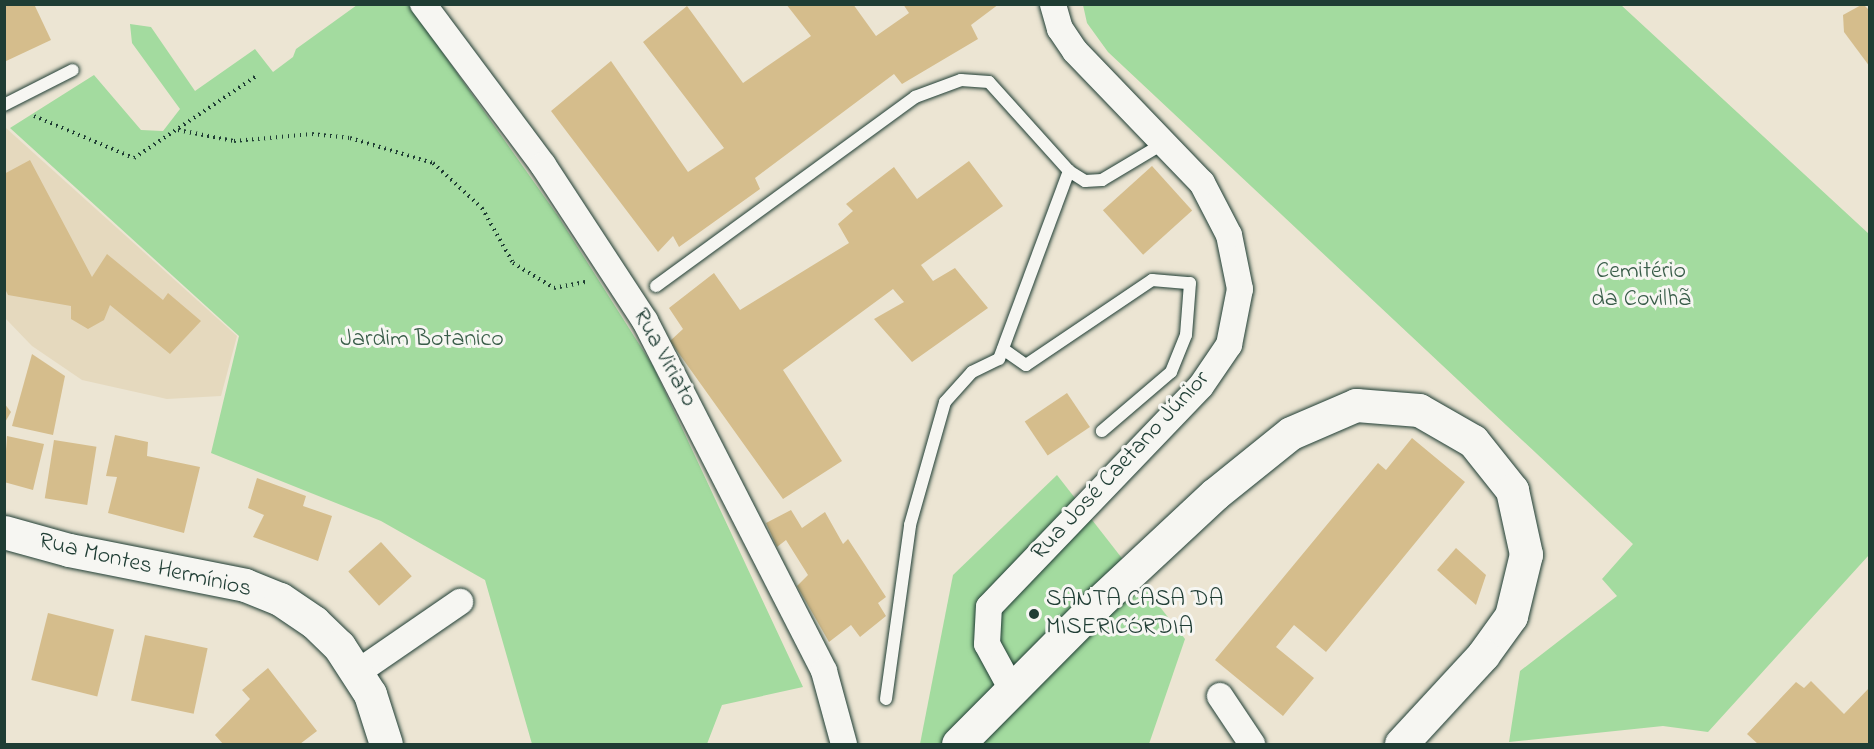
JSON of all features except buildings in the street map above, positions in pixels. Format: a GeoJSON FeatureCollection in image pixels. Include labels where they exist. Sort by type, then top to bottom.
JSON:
{"type":"FeatureCollection","features":[{"type":"Feature","properties":{"kind":"main road"},"geometry":{"type":"LineString","coordinates":[[967,741],[1011,688],[1215,494],[1291,433],[1356,405],[1419,410],[1473,441],[1512,490],[1526,554],[1512,616],[1483,655],[1401,744]]}},
{"type":"Feature","properties":{"kind":"main road","name":"Rua Montes Hermínios"},"geometry":{"type":"LineString","coordinates":[[4,532],[69,550],[245,585],[280,599],[314,622],[339,646],[358,672],[370,694],[386,744]]}},
{"type":"Feature","properties":{"kind":"street","name":"Rua Viriato"},"geometry":{"type":"LineString","coordinates":[[423,4],[543,165],[645,321],[721,464],[819,661],[844,744]]}},
{"type":"Feature","properties":{"kind":"street","name":"Rua José Caetano Júnior"},"geometry":{"type":"LineString","coordinates":[[1011,688],[987,644],[989,607],[1201,386],[1229,345],[1240,289],[1229,235],[1203,183],[1075,51],[1060,29],[1053,4]]}},
{"type":"Feature","properties":{"kind":"street"},"geometry":{"type":"LineString","coordinates":[[358,672],[460,602]]}},
{"type":"Feature","properties":{"kind":"street"},"geometry":{"type":"LineString","coordinates":[[1220,696],[1252,744]]}},
{"type":"Feature","properties":{"kind":"lane"},"geometry":{"type":"LineString","coordinates":[[4,105],[73,70]]}},
{"type":"Feature","properties":{"kind":"lane"},"geometry":{"type":"LineString","coordinates":[[656,286],[915,97],[961,80],[989,82],[1070,171],[1085,181],[1102,180],[1164,143]]}},
{"type":"Feature","properties":{"kind":"lane"},"geometry":{"type":"LineString","coordinates":[[886,699],[910,525],[945,402],[972,372],[999,359],[1070,171]]}},
{"type":"Feature","properties":{"kind":"lane"},"geometry":{"type":"LineString","coordinates":[[1003,349],[1026,364],[1152,280],[1190,283],[1186,334],[1171,372],[1102,431]]}},
{"type":"Feature","properties":{"kind":"path"},"geometry":{"type":"LineString","coordinates":[[28,113],[134,158],[255,77]]}},
{"type":"Feature","properties":{"kind":"path"},"geometry":{"type":"LineString","coordinates":[[178,130],[234,141],[312,134],[350,138],[433,163],[482,208],[513,263],[554,288],[616,277]]}},
{"type":"Feature","properties":{"kind":"shaded area"},"geometry":{"type":"Polygon","coordinates":[[[6,128],[237,336],[221,396],[167,399],[82,380],[32,346],[5,318],[6,128]]]}},
{"type":"Feature","properties":{"kind":"green space","name":"Jardim Botanico"},"geometry":{"type":"Polygon","coordinates":[[[357,5],[409,5],[558,216],[653,366],[803,687],[722,705],[707,744],[532,744],[485,580],[381,521],[211,453],[239,336],[10,128],[94,75],[141,130],[163,131],[180,109],[132,43],[130,24],[151,27],[195,91],[255,49],[273,72],[293,57],[296,49],[357,5]]]}},
{"type":"Feature","properties":{"kind":"green space","name":"Cemitério da Covilhã"},"geometry":{"type":"Polygon","coordinates":[[[1083,5],[1621,5],[1869,234],[1869,555],[1708,732],[1663,726],[1509,742],[1520,671],[1617,596],[1602,579],[1633,544],[1108,52],[1087,23],[1083,5]]]}},
{"type":"Feature","properties":{"kind":"green space"},"geometry":{"type":"Polygon","coordinates":[[[1057,475],[1185,639],[1149,744],[920,744],[953,575],[1057,475]]]}},
{"type":"Feature","properties":{"kind":"place","name":"SANTA CASA DA MISERICÓRDIA"},"geometry":{"type":"Point","coordinates":[1034,614]}}]}
